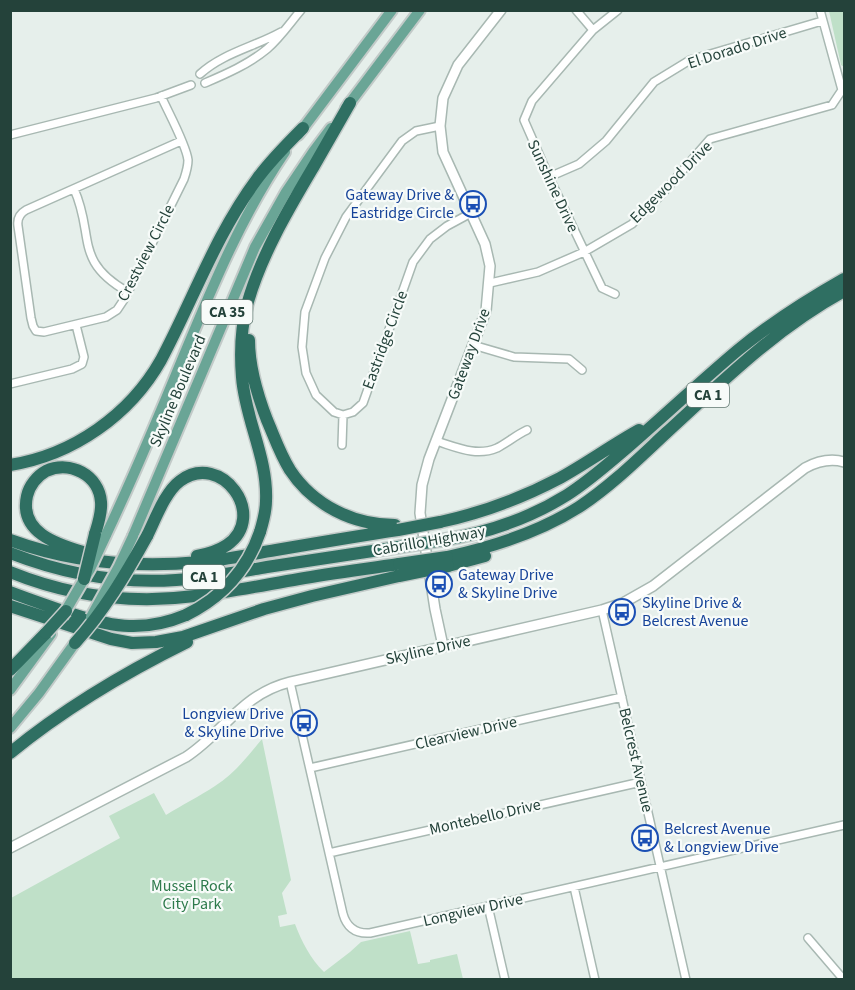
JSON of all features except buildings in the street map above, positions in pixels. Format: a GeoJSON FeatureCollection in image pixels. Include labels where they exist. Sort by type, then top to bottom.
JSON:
{"type":"FeatureCollection","features":[{"type":"Feature","properties":{"kind":"highway"},"geometry":{"type":"LineString","coordinates":[[10,592],[111,625],[134,626],[171,621],[186,615],[210,601],[235,578],[250,555],[260,532],[266,501],[260,455],[244,397],[241,360],[245,312],[270,246],[290,206],[350,103]]}},
{"type":"Feature","properties":{"kind":"highway"},"geometry":{"type":"LineString","coordinates":[[10,465],[49,455],[81,440],[112,418],[137,394],[161,360],[217,245],[242,202],[256,180],[303,128]]}},
{"type":"Feature","properties":{"kind":"highway"},"geometry":{"type":"LineString","coordinates":[[258,276],[249,328],[250,363],[261,405],[288,466],[311,494],[335,511],[366,522],[398,527]]}},
{"type":"Feature","properties":{"kind":"highway","name":"Cabrillo Highway"},"geometry":{"type":"LineString","coordinates":[[10,553],[46,566],[76,573],[149,581],[202,577],[399,547],[468,536],[497,527],[525,517],[552,503],[590,478],[746,345],[797,308],[844,279]]}},
{"type":"Feature","properties":{"kind":"highway","name":"CA 1"},"geometry":{"type":"LineString","coordinates":[[399,570],[481,558],[509,547],[550,526],[600,492],[756,351],[793,323],[844,291]]}},
{"type":"Feature","properties":{"kind":"highway"},"geometry":{"type":"LineString","coordinates":[[10,540],[64,556],[127,564],[184,564],[440,520],[489,509],[523,496],[561,477],[663,417]]}},
{"type":"Feature","properties":{"kind":"highway"},"geometry":{"type":"LineString","coordinates":[[84,579],[101,534],[101,502],[96,485],[79,470],[63,467],[48,470],[35,480],[27,494],[28,517],[38,532],[69,548],[127,564]]}},
{"type":"Feature","properties":{"kind":"highway"},"geometry":{"type":"LineString","coordinates":[[75,643],[104,608],[129,568],[171,491],[180,481],[189,476],[207,474],[221,478],[231,485],[240,499],[243,513],[236,537],[228,545],[204,555],[147,564]]}},
{"type":"Feature","properties":{"kind":"highway"},"geometry":{"type":"LineString","coordinates":[[10,606],[106,638],[136,643],[156,642],[174,640],[243,616],[399,570]]}},
{"type":"Feature","properties":{"kind":"highway","name":"Cabrillo Highway"},"geometry":{"type":"LineString","coordinates":[[10,573],[57,588],[87,594],[163,599],[299,579],[399,570]]}},
{"type":"Feature","properties":{"kind":"highway"},"geometry":{"type":"LineString","coordinates":[[10,670],[49,633],[66,611]]}},
{"type":"Feature","properties":{"kind":"highway"},"geometry":{"type":"LineString","coordinates":[[10,753],[58,716],[115,679],[243,616]]}},
{"type":"Feature","properties":{"kind":"main road","name":"Skyline Boulevard"},"geometry":{"type":"LineString","coordinates":[[101,534],[166,398],[228,252],[261,189],[303,128],[392,10]]}},
{"type":"Feature","properties":{"kind":"main road","name":"Skyline Boulevard"},"geometry":{"type":"LineString","coordinates":[[10,728],[75,643],[133,536],[255,248],[274,213],[297,176],[420,10]]}},
{"type":"Feature","properties":{"kind":"main road"},"geometry":{"type":"LineString","coordinates":[[66,611],[84,579]]}},
{"type":"Feature","properties":{"kind":"main road"},"geometry":{"type":"LineString","coordinates":[[10,690],[49,633]]}},
{"type":"Feature","properties":{"kind":"street"},"geometry":{"type":"LineString","coordinates":[[205,83],[258,56],[275,41],[302,10]]}},
{"type":"Feature","properties":{"kind":"street","name":"Gateway Drive"},"geometry":{"type":"LineString","coordinates":[[443,646],[420,513],[422,485],[429,459],[486,311],[490,266],[485,244],[443,152],[440,126],[443,98],[458,65],[501,10]]}},
{"type":"Feature","properties":{"kind":"street"},"geometry":{"type":"LineString","coordinates":[[576,10],[593,30]]}},
{"type":"Feature","properties":{"kind":"street","name":"Sunshine Drive"},"geometry":{"type":"LineString","coordinates":[[615,294],[602,288],[524,120],[532,100],[593,30],[618,10]]}},
{"type":"Feature","properties":{"kind":"street","name":"Edgewood Drive"},"geometry":{"type":"LineString","coordinates":[[490,283],[538,272],[584,252],[632,224],[710,140],[832,105],[842,90],[820,10]]}},
{"type":"Feature","properties":{"kind":"street","name":"El Dorado Drive"},"geometry":{"type":"LineString","coordinates":[[549,177],[579,164],[606,141],[654,82],[690,60],[822,21]]}},
{"type":"Feature","properties":{"kind":"street"},"geometry":{"type":"LineString","coordinates":[[200,74],[214,63],[270,38],[289,24]]}},
{"type":"Feature","properties":{"kind":"street"},"geometry":{"type":"LineString","coordinates":[[10,135],[161,96],[191,85]]}},
{"type":"Feature","properties":{"kind":"street","name":"Crestview Circle"},"geometry":{"type":"LineString","coordinates":[[161,96],[181,141],[188,159],[186,174],[128,292],[120,306],[111,315],[41,333],[36,331],[31,318],[18,224],[19,216],[24,211],[181,141]]}},
{"type":"Feature","properties":{"kind":"street"},"geometry":{"type":"LineString","coordinates":[[342,446],[343,415],[334,412],[316,395],[306,373],[302,347],[305,312],[325,258],[346,217],[402,141],[416,131],[440,126]]}},
{"type":"Feature","properties":{"kind":"street"},"geometry":{"type":"LineString","coordinates":[[74,189],[92,258],[105,276],[128,292]]}},
{"type":"Feature","properties":{"kind":"street","name":"Eastridge Circle"},"geometry":{"type":"LineString","coordinates":[[343,415],[353,412],[363,403],[413,262],[430,239],[447,226],[471,213]]}},
{"type":"Feature","properties":{"kind":"street"},"geometry":{"type":"LineString","coordinates":[[10,384],[82,364],[84,357],[76,325]]}},
{"type":"Feature","properties":{"kind":"street"},"geometry":{"type":"LineString","coordinates":[[473,345],[514,357],[569,359],[582,369]]}},
{"type":"Feature","properties":{"kind":"street"},"geometry":{"type":"LineString","coordinates":[[436,441],[468,451],[483,452],[497,448],[526,430]]}},
{"type":"Feature","properties":{"kind":"street","name":"Skyline Drive"},"geometry":{"type":"LineString","coordinates":[[10,848],[186,757],[207,741],[252,699],[270,688],[290,681],[602,610],[623,603],[653,586],[805,468],[820,461],[844,462]]}},
{"type":"Feature","properties":{"kind":"street","name":"Belcrest Avenue"},"geometry":{"type":"LineString","coordinates":[[602,610],[686,980]]}},
{"type":"Feature","properties":{"kind":"street","name":"Longview Drive"},"geometry":{"type":"LineString","coordinates":[[290,681],[345,920],[348,926],[357,932],[370,933],[844,825]]}},
{"type":"Feature","properties":{"kind":"street","name":"Clearview Drive"},"geometry":{"type":"LineString","coordinates":[[310,768],[622,697]]}},
{"type":"Feature","properties":{"kind":"street","name":"Montebello Drive"},"geometry":{"type":"LineString","coordinates":[[329,853],[641,782]]}},
{"type":"Feature","properties":{"kind":"street"},"geometry":{"type":"LineString","coordinates":[[574,887],[595,980]]}},
{"type":"Feature","properties":{"kind":"street"},"geometry":{"type":"LineString","coordinates":[[488,906],[505,980]]}},
{"type":"Feature","properties":{"kind":"street"},"geometry":{"type":"LineString","coordinates":[[808,938],[844,980]]}},
{"type":"Feature","properties":{"kind":"green space"},"geometry":{"type":"Polygon","coordinates":[[[829,11],[844,11],[844,67],[841,65],[829,11]]]}},
{"type":"Feature","properties":{"kind":"green space","name":"Mussel Rock City Park"},"geometry":{"type":"Polygon","coordinates":[[[262,739],[291,880],[282,893],[287,914],[278,916],[280,927],[295,924],[307,950],[324,972],[361,942],[410,931],[418,964],[457,954],[463,979],[11,979],[11,898],[120,838],[109,816],[154,793],[166,815],[222,781],[262,739]]]}},
{"type":"Feature","properties":{"kind":"place","name":"Gateway Drive & Eastridge Circle"},"geometry":{"type":"Point","coordinates":[473,204]}},
{"type":"Feature","properties":{"kind":"place","name":"Gateway Drive & Skyline Drive"},"geometry":{"type":"Point","coordinates":[439,584]}},
{"type":"Feature","properties":{"kind":"place","name":"Skyline Drive & Belcrest Avenue"},"geometry":{"type":"Point","coordinates":[622,612]}},
{"type":"Feature","properties":{"kind":"place","name":"Longview Drive & Skyline Drive"},"geometry":{"type":"Point","coordinates":[304,723]}},
{"type":"Feature","properties":{"kind":"place","name":"Belcrest Avenue & Longview Drive"},"geometry":{"type":"Point","coordinates":[645,838]}}]}
